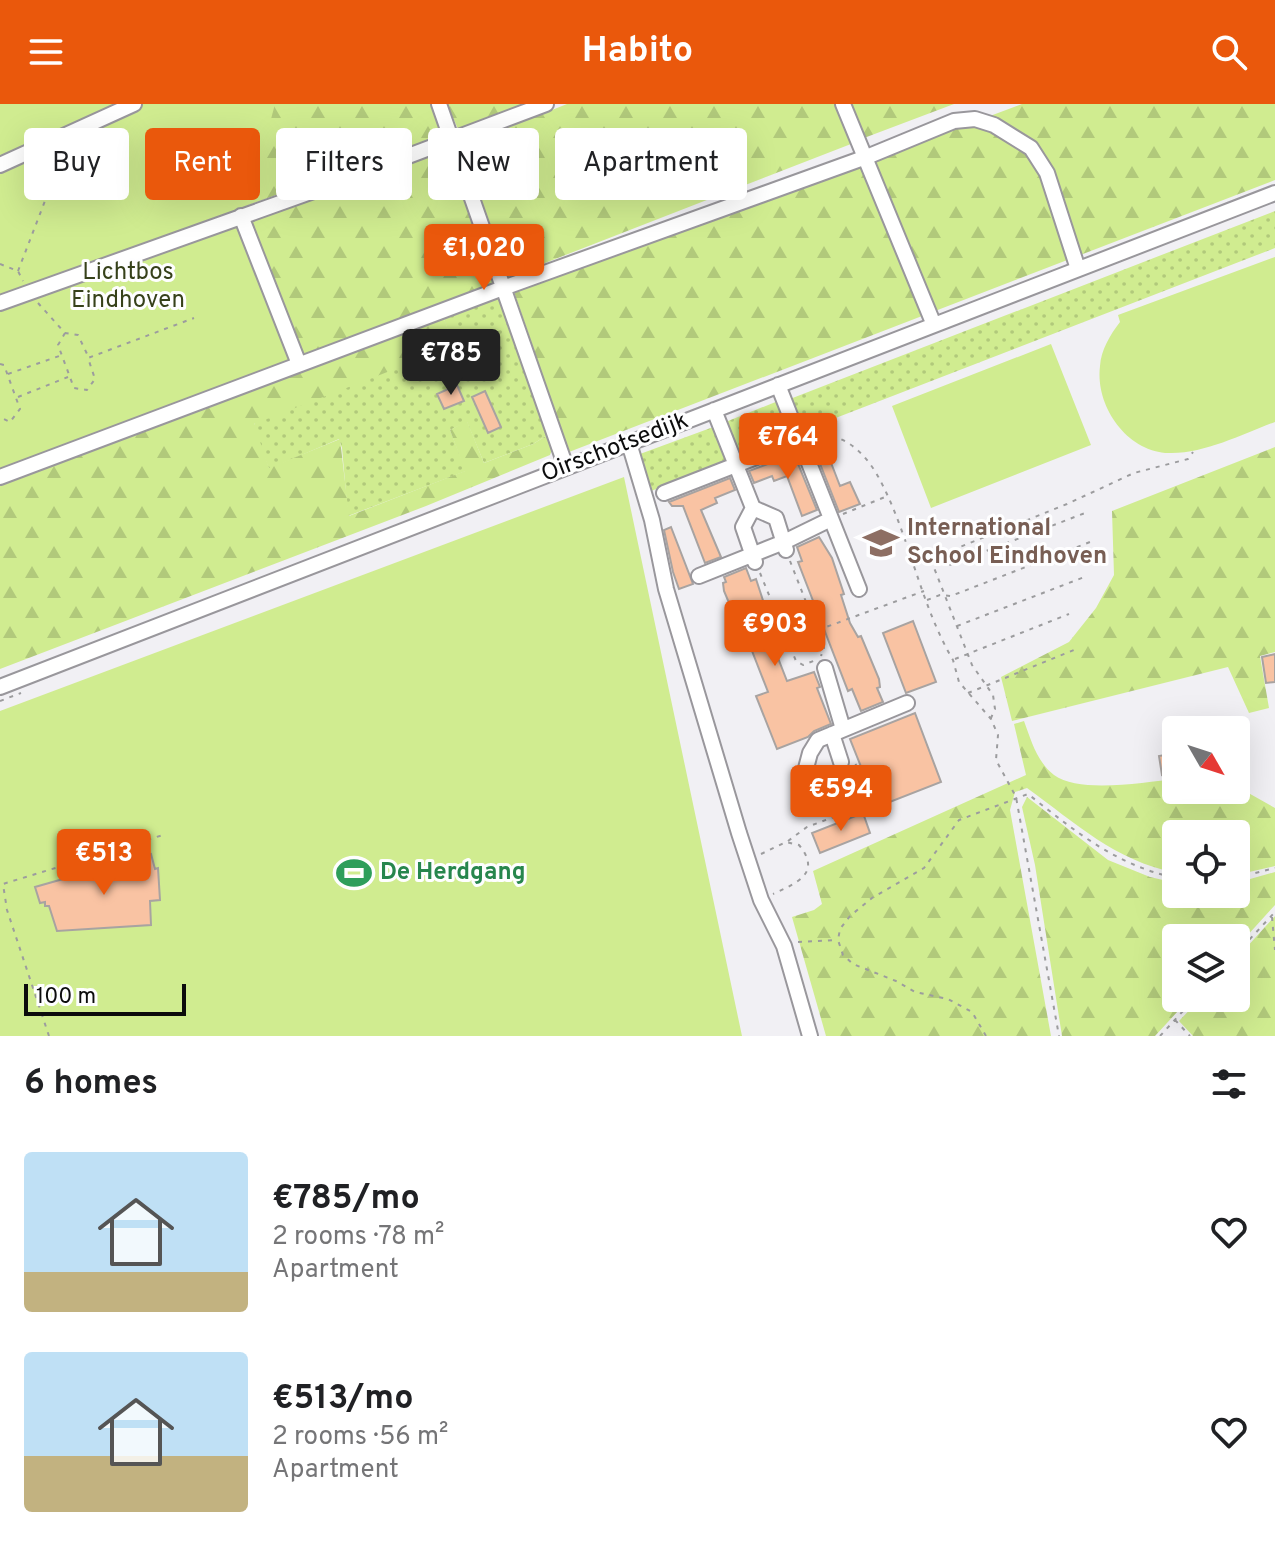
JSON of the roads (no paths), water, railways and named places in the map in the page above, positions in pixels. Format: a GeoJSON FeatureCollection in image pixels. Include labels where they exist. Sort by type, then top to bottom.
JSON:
{"type":"FeatureCollection","features":[{"type":"Feature","properties":{"kind":"street"},"geometry":{"type":"LineString","coordinates":[[0,165],[134,104]]}},
{"type":"Feature","properties":{"kind":"street"},"geometry":{"type":"LineString","coordinates":[[439,104],[448,128]]}},
{"type":"Feature","properties":{"kind":"street"},"geometry":{"type":"LineString","coordinates":[[483,128],[546,104]]}},
{"type":"Feature","properties":{"kind":"street"},"geometry":{"type":"LineString","coordinates":[[843,104],[934,325]]}},
{"type":"Feature","properties":{"kind":"street"},"geometry":{"type":"LineString","coordinates":[[0,477],[503,288],[864,158],[954,121],[975,119],[1012,134],[1031,148],[1047,173],[1078,269]]}},
{"type":"Feature","properties":{"kind":"street"},"geometry":{"type":"LineString","coordinates":[[0,303],[428,149]]}},
{"type":"Feature","properties":{"kind":"street","name":"Oirschotsedijk"},"geometry":{"type":"LineString","coordinates":[[0,687],[1275,193]]}},
{"type":"Feature","properties":{"kind":"street"},"geometry":{"type":"LineString","coordinates":[[473,200],[566,467]]}},
{"type":"Feature","properties":{"kind":"street"},"geometry":{"type":"LineString","coordinates":[[241,216],[299,364]]}},
{"type":"Feature","properties":{"kind":"street"},"geometry":{"type":"LineString","coordinates":[[778,385],[859,589]]}},
{"type":"Feature","properties":{"kind":"street"},"geometry":{"type":"LineString","coordinates":[[714,410],[753,508],[776,518],[785,546]]}},
{"type":"Feature","properties":{"kind":"street"},"geometry":{"type":"LineString","coordinates":[[664,493],[800,440]]}},
{"type":"Feature","properties":{"kind":"street"},"geometry":{"type":"LineString","coordinates":[[629,443],[652,520],[666,589],[750,866],[760,896],[784,946],[810,1036]]}},
{"type":"Feature","properties":{"kind":"street"},"geometry":{"type":"LineString","coordinates":[[753,508],[743,527],[754,559]]}},
{"type":"Feature","properties":{"kind":"street"},"geometry":{"type":"LineString","coordinates":[[699,576],[785,546],[831,519]]}},
{"type":"Feature","properties":{"kind":"street"},"geometry":{"type":"LineString","coordinates":[[825,668],[847,761]]}},
{"type":"Feature","properties":{"kind":"street"},"geometry":{"type":"LineString","coordinates":[[805,772],[810,753],[818,740],[907,703]]}},
{"type":"Feature","properties":{"kind":"place","name":"International School Eindhoven"},"geometry":{"type":"Point","coordinates":[881,543]}},
{"type":"Feature","properties":{"kind":"place","name":"De Herdgang"},"geometry":{"type":"Point","coordinates":[354,873]}},
{"type":"Feature","properties":{"kind":"park label","name":"Lichtbos Eindhoven"},"geometry":{"type":"Point","coordinates":[128,287]}}]}
